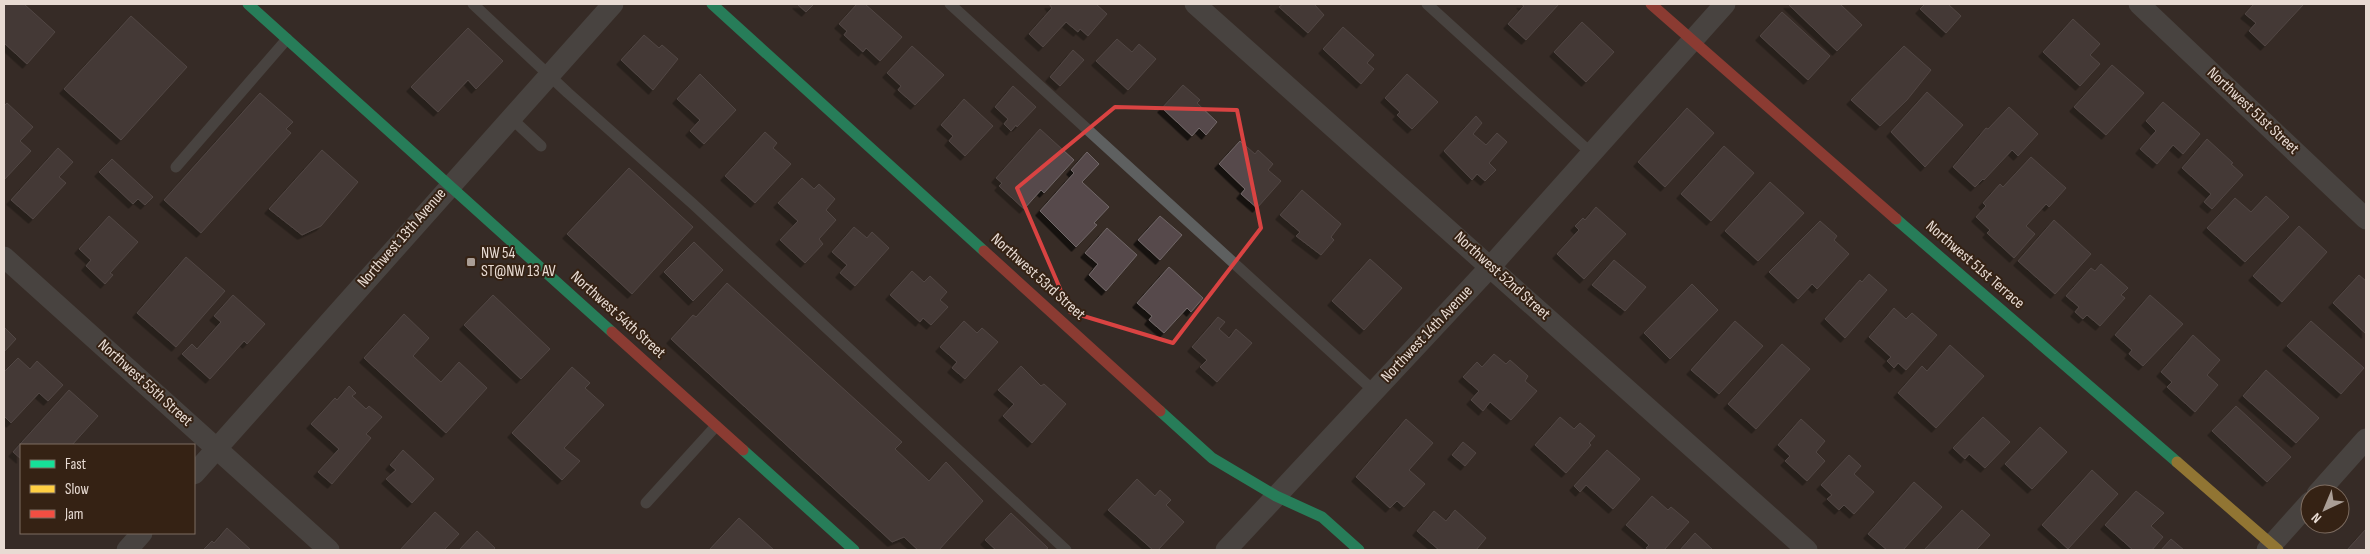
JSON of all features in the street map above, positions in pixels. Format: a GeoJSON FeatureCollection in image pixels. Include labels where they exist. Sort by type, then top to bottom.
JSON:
{"type":"FeatureCollection","features":[{"type":"Feature","properties":{"kind":"street","name":"Northwest 54th Street"},"geometry":{"type":"LineString","coordinates":[[248,4],[854,550]]}},
{"type":"Feature","properties":{"kind":"street","name":"Northwest 13th Avenue"},"geometry":{"type":"LineString","coordinates":[[195,473],[510,117],[613,4]]}},
{"type":"Feature","properties":{"kind":"street","name":"Northwest 53rd Street"},"geometry":{"type":"LineString","coordinates":[[712,4],[1212,458],[1276,496],[1322,517],[1359,550]]}},
{"type":"Feature","properties":{"kind":"street","name":"Northwest 52nd Street"},"geometry":{"type":"LineString","coordinates":[[1195,4],[1807,550]]}},
{"type":"Feature","properties":{"kind":"street","name":"Northwest 51st Terrace"},"geometry":{"type":"LineString","coordinates":[[1651,4],[1692,42],[2273,548]]}},
{"type":"Feature","properties":{"kind":"street","name":"Northwest 14th Avenue"},"geometry":{"type":"LineString","coordinates":[[1226,550],[1490,266],[1725,4]]}},
{"type":"Feature","properties":{"kind":"street","name":"Northwest 51st Street"},"geometry":{"type":"LineString","coordinates":[[2139,4],[2366,219]]}},
{"type":"Feature","properties":{"kind":"street","name":"Northwest 55th Street"},"geometry":{"type":"LineString","coordinates":[[4,257],[330,550]]}},
{"type":"Feature","properties":{"kind":"street"},"geometry":{"type":"LineString","coordinates":[[2326,484],[2366,439]]}},
{"type":"Feature","properties":{"kind":"street"},"geometry":{"type":"LineString","coordinates":[[2273,548],[2300,514]]}},
{"type":"Feature","properties":{"kind":"street"},"geometry":{"type":"LineString","coordinates":[[127,550],[141,534]]}},
{"type":"Feature","properties":{"kind":"lane"},"geometry":{"type":"LineString","coordinates":[[473,4],[708,218],[1066,550]]}},
{"type":"Feature","properties":{"kind":"lane"},"geometry":{"type":"LineString","coordinates":[[950,4],[1374,391]]}},
{"type":"Feature","properties":{"kind":"lane"},"geometry":{"type":"LineString","coordinates":[[1426,4],[1592,154]]}},
{"type":"Feature","properties":{"kind":"lane"},"geometry":{"type":"LineString","coordinates":[[176,167],[287,39]]}},
{"type":"Feature","properties":{"kind":"lane"},"geometry":{"type":"LineString","coordinates":[[510,117],[541,146]]}},
{"type":"Feature","properties":{"kind":"lane"},"geometry":{"type":"LineString","coordinates":[[646,503],[716,426]]}},
{"type":"Feature","properties":{"kind":"highlighted area"},"geometry":{"type":"Polygon","coordinates":[[[1115,107],[1237,110],[1261,228],[1173,343],[1070,312],[1017,188],[1115,107]]]}},
{"type":"Feature","properties":{"kind":"building"},"geometry":{"type":"Polygon","coordinates":[[[4,4],[24,4],[55,32],[27,64],[4,43],[4,4]]]}},
{"type":"Feature","properties":{"kind":"building"},"geometry":{"type":"Polygon","coordinates":[[[797,4],[814,4],[806,12],[797,4]]]}},
{"type":"Feature","properties":{"kind":"building"},"geometry":{"type":"Polygon","coordinates":[[[857,4],[865,4],[902,37],[880,61],[866,48],[863,52],[844,35],[847,31],[839,24],[857,4]]]}},
{"type":"Feature","properties":{"kind":"building"},"geometry":{"type":"Polygon","coordinates":[[[1049,4],[1096,4],[1107,14],[1088,36],[1080,29],[1078,32],[1066,22],[1043,47],[1029,34],[1052,8],[1049,4]]]}},
{"type":"Feature","properties":{"kind":"building"},"geometry":{"type":"Polygon","coordinates":[[[1283,4],[1314,4],[1324,15],[1308,33],[1279,7],[1283,4]]]}},
{"type":"Feature","properties":{"kind":"building"},"geometry":{"type":"Polygon","coordinates":[[[1521,4],[1559,4],[1526,40],[1508,24],[1524,6],[1521,4]]]}},
{"type":"Feature","properties":{"kind":"building"},"geometry":{"type":"Polygon","coordinates":[[[1788,4],[1840,4],[1862,25],[1837,51],[1788,4]]]}},
{"type":"Feature","properties":{"kind":"building"},"geometry":{"type":"Polygon","coordinates":[[[1925,4],[1948,4],[1961,16],[1946,33],[1920,9],[1925,4]]]}},
{"type":"Feature","properties":{"kind":"building"},"geometry":{"type":"Polygon","coordinates":[[[2254,4],[2303,5],[2265,46],[2249,31],[2256,23],[2245,14],[2254,4]]]}},
{"type":"Feature","properties":{"kind":"building"},"geometry":{"type":"Polygon","coordinates":[[[1782,12],[1830,56],[1808,80],[1760,36],[1782,12]]]}},
{"type":"Feature","properties":{"kind":"building"},"geometry":{"type":"Polygon","coordinates":[[[131,16],[187,67],[121,140],[64,89],[131,16]]]}},
{"type":"Feature","properties":{"kind":"building"},"geometry":{"type":"Polygon","coordinates":[[[2073,19],[2100,44],[2090,55],[2100,64],[2080,86],[2043,52],[2073,19]]]}},
{"type":"Feature","properties":{"kind":"building"},"geometry":{"type":"Polygon","coordinates":[[[1582,22],[1614,52],[1586,82],[1554,52],[1582,22]]]}},
{"type":"Feature","properties":{"kind":"building"},"geometry":{"type":"Polygon","coordinates":[[[1343,27],[1374,55],[1367,63],[1374,69],[1361,84],[1323,49],[1343,27]]]}},
{"type":"Feature","properties":{"kind":"building"},"geometry":{"type":"Polygon","coordinates":[[[468,28],[503,61],[476,89],[468,80],[438,112],[411,87],[468,28]]]}},
{"type":"Feature","properties":{"kind":"building"},"geometry":{"type":"Polygon","coordinates":[[[644,35],[659,48],[662,45],[678,59],[653,90],[621,60],[644,35]]]}},
{"type":"Feature","properties":{"kind":"building"},"geometry":{"type":"Polygon","coordinates":[[[1117,39],[1132,52],[1139,44],[1156,59],[1128,90],[1096,61],[1117,39]]]}},
{"type":"Feature","properties":{"kind":"building"},"geometry":{"type":"Polygon","coordinates":[[[912,46],[944,75],[915,105],[898,90],[901,86],[887,73],[912,46]]]}},
{"type":"Feature","properties":{"kind":"building"},"geometry":{"type":"Polygon","coordinates":[[[1904,46],[1931,70],[1907,100],[1880,126],[1851,100],[1904,46]]]}},
{"type":"Feature","properties":{"kind":"building"},"geometry":{"type":"Polygon","coordinates":[[[1073,50],[1084,60],[1060,86],[1050,77],[1073,50]]]}},
{"type":"Feature","properties":{"kind":"building"},"geometry":{"type":"Polygon","coordinates":[[[2112,65],[2144,93],[2106,135],[2074,107],[2112,65]]]}},
{"type":"Feature","properties":{"kind":"building"},"geometry":{"type":"Polygon","coordinates":[[[700,74],[736,110],[704,144],[690,131],[700,120],[677,99],[700,74]]]}},
{"type":"Feature","properties":{"kind":"building"},"geometry":{"type":"Polygon","coordinates":[[[1407,74],[1438,102],[1412,129],[1397,115],[1400,112],[1385,98],[1407,74]]]}},
{"type":"Feature","properties":{"kind":"building"},"geometry":{"type":"Polygon","coordinates":[[[1183,85],[1200,100],[1197,103],[1217,122],[1206,135],[1199,128],[1192,136],[1162,108],[1183,85]]]}},
{"type":"Feature","properties":{"kind":"building"},"geometry":{"type":"Polygon","coordinates":[[[1013,86],[1036,107],[1011,131],[1004,124],[1008,119],[995,107],[1013,86]]]}},
{"type":"Feature","properties":{"kind":"building"},"geometry":{"type":"Polygon","coordinates":[[[1927,92],[1963,125],[1925,167],[1891,132],[1927,92]]]}},
{"type":"Feature","properties":{"kind":"building"},"geometry":{"type":"Polygon","coordinates":[[[260,93],[293,122],[286,129],[291,133],[201,233],[164,200],[260,93]]]}},
{"type":"Feature","properties":{"kind":"building"},"geometry":{"type":"Polygon","coordinates":[[[964,99],[993,126],[965,156],[949,141],[953,136],[941,125],[964,99]]]}},
{"type":"Feature","properties":{"kind":"building"},"geometry":{"type":"Polygon","coordinates":[[[2163,102],[2200,134],[2183,154],[2173,145],[2157,164],[2140,149],[2156,131],[2146,121],[2163,102]]]}},
{"type":"Feature","properties":{"kind":"building"},"geometry":{"type":"Polygon","coordinates":[[[7,103],[33,127],[20,141],[31,151],[4,180],[4,106],[7,103]]]}},
{"type":"Feature","properties":{"kind":"building"},"geometry":{"type":"Polygon","coordinates":[[[2009,107],[2038,134],[2018,156],[2012,150],[1975,187],[1953,167],[1986,128],[1988,129],[2009,107]]]}},
{"type":"Feature","properties":{"kind":"building"},"geometry":{"type":"Polygon","coordinates":[[[1687,108],[1714,133],[1665,187],[1638,162],[1687,108]]]}},
{"type":"Feature","properties":{"kind":"building"},"geometry":{"type":"Polygon","coordinates":[[[1476,116],[1482,123],[1473,134],[1486,145],[1497,133],[1507,142],[1489,163],[1496,170],[1485,181],[1477,174],[1472,180],[1444,151],[1476,116]]]}},
{"type":"Feature","properties":{"kind":"building"},"geometry":{"type":"Polygon","coordinates":[[[1040,129],[1074,160],[1044,193],[1041,190],[1024,209],[999,186],[1002,183],[996,178],[1040,129]]]}},
{"type":"Feature","properties":{"kind":"building"},"geometry":{"type":"Polygon","coordinates":[[[765,132],[777,143],[773,148],[791,164],[755,203],[725,176],[765,132]]]}},
{"type":"Feature","properties":{"kind":"building"},"geometry":{"type":"Polygon","coordinates":[[[2207,139],[2243,175],[2212,209],[2204,202],[2211,194],[2182,168],[2207,139]]]}},
{"type":"Feature","properties":{"kind":"building"},"geometry":{"type":"Polygon","coordinates":[[[1240,141],[1255,154],[1258,150],[1273,164],[1268,170],[1281,181],[1257,208],[1241,194],[1245,189],[1219,164],[1240,141]]]}},
{"type":"Feature","properties":{"kind":"building"},"geometry":{"type":"Polygon","coordinates":[[[1724,146],[1754,173],[1711,221],[1681,194],[1724,146]]]}},
{"type":"Feature","properties":{"kind":"building"},"geometry":{"type":"Polygon","coordinates":[[[58,148],[73,162],[59,177],[66,183],[33,219],[11,200],[58,148]]]}},
{"type":"Feature","properties":{"kind":"building"},"geometry":{"type":"Polygon","coordinates":[[[322,150],[358,182],[321,226],[302,235],[269,209],[322,150]]]}},
{"type":"Feature","properties":{"kind":"building"},"geometry":{"type":"Polygon","coordinates":[[[1087,152],[1099,164],[1082,182],[1109,207],[1094,223],[1097,225],[1076,247],[1040,211],[1074,173],[1071,170],[1087,152]]]}},
{"type":"Feature","properties":{"kind":"building"},"geometry":{"type":"Polygon","coordinates":[[[2031,157],[2066,188],[2049,207],[2046,204],[2026,226],[2035,234],[2014,258],[1987,233],[1990,230],[1976,217],[1986,206],[1983,203],[2000,184],[2003,187],[2031,157]]]}},
{"type":"Feature","properties":{"kind":"building"},"geometry":{"type":"Polygon","coordinates":[[[112,159],[153,197],[145,205],[138,199],[133,204],[99,172],[112,159]]]}},
{"type":"Feature","properties":{"kind":"building"},"geometry":{"type":"Polygon","coordinates":[[[629,168],[693,227],[632,294],[567,234],[629,168]]]}},
{"type":"Feature","properties":{"kind":"building"},"geometry":{"type":"Polygon","coordinates":[[[802,178],[814,189],[819,184],[835,199],[826,210],[836,220],[819,239],[823,244],[805,263],[780,240],[798,221],[778,203],[802,178]]]}},
{"type":"Feature","properties":{"kind":"building"},"geometry":{"type":"Polygon","coordinates":[[[1770,182],[1804,213],[1758,261],[1725,231],[1770,182]]]}},
{"type":"Feature","properties":{"kind":"building"},"geometry":{"type":"Polygon","coordinates":[[[1302,190],[1341,224],[1331,237],[1334,240],[1321,255],[1296,236],[1300,232],[1280,215],[1302,190]]]}},
{"type":"Feature","properties":{"kind":"building"},"geometry":{"type":"Polygon","coordinates":[[[2266,196],[2289,217],[2245,262],[2207,228],[2235,198],[2251,212],[2266,196]]]}},
{"type":"Feature","properties":{"kind":"building"},"geometry":{"type":"Polygon","coordinates":[[[1596,207],[1626,234],[1584,279],[1557,254],[1579,230],[1575,226],[1583,218],[1585,220],[1596,207]]]}},
{"type":"Feature","properties":{"kind":"building"},"geometry":{"type":"Polygon","coordinates":[[[109,216],[138,242],[110,273],[113,275],[105,284],[86,266],[91,260],[79,249],[109,216]]]}},
{"type":"Feature","properties":{"kind":"building"},"geometry":{"type":"Polygon","coordinates":[[[1160,216],[1182,235],[1160,260],[1138,240],[1160,216]]]}},
{"type":"Feature","properties":{"kind":"building"},"geometry":{"type":"Polygon","coordinates":[[[2054,220],[2091,254],[2055,294],[2018,261],[2054,220]]]}},
{"type":"Feature","properties":{"kind":"building"},"geometry":{"type":"Polygon","coordinates":[[[1820,221],[1837,236],[1834,240],[1849,254],[1817,289],[1812,284],[1798,299],[1769,272],[1820,221]]]}},
{"type":"Feature","properties":{"kind":"building"},"geometry":{"type":"Polygon","coordinates":[[[2299,226],[2327,252],[2282,302],[2253,276],[2299,226]]]}},
{"type":"Feature","properties":{"kind":"building"},"geometry":{"type":"Polygon","coordinates":[[[854,227],[867,238],[872,232],[889,248],[855,286],[840,273],[847,265],[832,252],[854,227]]]}},
{"type":"Feature","properties":{"kind":"building"},"geometry":{"type":"Polygon","coordinates":[[[1107,228],[1137,255],[1106,291],[1089,275],[1098,264],[1085,253],[1107,228]]]}},
{"type":"Feature","properties":{"kind":"building"},"geometry":{"type":"Polygon","coordinates":[[[694,242],[723,270],[693,301],[664,272],[694,242]]]}},
{"type":"Feature","properties":{"kind":"building"},"geometry":{"type":"Polygon","coordinates":[[[186,257],[225,291],[176,347],[137,313],[186,257]]]}},
{"type":"Feature","properties":{"kind":"building"},"geometry":{"type":"Polygon","coordinates":[[[1370,259],[1402,288],[1364,330],[1332,301],[1370,259]]]}},
{"type":"Feature","properties":{"kind":"building"},"geometry":{"type":"Polygon","coordinates":[[[1614,260],[1646,287],[1625,311],[1592,285],[1614,260]]]}},
{"type":"Feature","properties":{"kind":"building"},"geometry":{"type":"Polygon","coordinates":[[[2101,264],[2128,288],[2121,295],[2125,298],[2100,326],[2087,315],[2083,319],[2075,312],[2079,307],[2066,296],[2091,268],[2095,271],[2101,264]]]}},
{"type":"Feature","properties":{"kind":"building"},"geometry":{"type":"Polygon","coordinates":[[[1169,267],[1203,298],[1191,312],[1187,308],[1164,333],[1149,320],[1152,316],[1137,303],[1169,267]]]}},
{"type":"Feature","properties":{"kind":"building"},"geometry":{"type":"Polygon","coordinates":[[[912,271],[924,282],[930,276],[947,292],[940,300],[948,307],[931,325],[923,318],[920,322],[890,295],[912,271]]]}},
{"type":"Feature","properties":{"kind":"building"},"geometry":{"type":"Polygon","coordinates":[[[1869,274],[1887,290],[1845,338],[1825,319],[1860,280],[1862,282],[1869,274]]]}},
{"type":"Feature","properties":{"kind":"building"},"geometry":{"type":"Polygon","coordinates":[[[2359,275],[2366,281],[2366,334],[2333,303],[2359,275]]]}},
{"type":"Feature","properties":{"kind":"building"},"geometry":{"type":"Polygon","coordinates":[[[727,283],[902,442],[895,449],[929,481],[946,462],[983,501],[939,550],[918,550],[904,537],[892,542],[671,339],[693,315],[696,317],[727,283]]]}},
{"type":"Feature","properties":{"kind":"building"},"geometry":{"type":"Polygon","coordinates":[[[1692,284],[1718,310],[1670,359],[1644,333],[1692,284]]]}},
{"type":"Feature","properties":{"kind":"building"},"geometry":{"type":"Polygon","coordinates":[[[233,295],[265,324],[247,344],[244,341],[210,379],[182,354],[192,344],[197,349],[221,322],[214,316],[233,295]]]}},
{"type":"Feature","properties":{"kind":"building"},"geometry":{"type":"Polygon","coordinates":[[[493,295],[550,349],[521,379],[464,325],[493,295]]]}},
{"type":"Feature","properties":{"kind":"building"},"geometry":{"type":"Polygon","coordinates":[[[2150,295],[2183,324],[2143,366],[2129,354],[2132,350],[2115,335],[2150,295]]]}},
{"type":"Feature","properties":{"kind":"building"},"geometry":{"type":"Polygon","coordinates":[[[1894,308],[1906,319],[1912,313],[1937,335],[1906,370],[1898,363],[1894,368],[1887,361],[1891,357],[1869,337],[1894,308]]]}},
{"type":"Feature","properties":{"kind":"building"},"geometry":{"type":"Polygon","coordinates":[[[404,314],[429,338],[413,356],[441,382],[459,362],[487,388],[446,433],[364,358],[404,314]]]}},
{"type":"Feature","properties":{"kind":"building"},"geometry":{"type":"Polygon","coordinates":[[[1218,317],[1225,322],[1219,329],[1229,338],[1236,329],[1252,343],[1217,382],[1200,367],[1207,360],[1192,347],[1218,317]]]}},
{"type":"Feature","properties":{"kind":"building"},"geometry":{"type":"Polygon","coordinates":[[[964,321],[977,333],[982,328],[998,342],[965,379],[952,368],[957,362],[940,347],[964,321]]]}},
{"type":"Feature","properties":{"kind":"building"},"geometry":{"type":"Polygon","coordinates":[[[1735,321],[1763,346],[1719,394],[1691,370],[1735,321]]]}},
{"type":"Feature","properties":{"kind":"building"},"geometry":{"type":"Polygon","coordinates":[[[2311,321],[2364,368],[2341,394],[2287,346],[2311,321]]]}},
{"type":"Feature","properties":{"kind":"building"},"geometry":{"type":"Polygon","coordinates":[[[4,327],[16,339],[4,352],[4,327]]]}},
{"type":"Feature","properties":{"kind":"building"},"geometry":{"type":"Polygon","coordinates":[[[2193,335],[2220,360],[2207,375],[2218,385],[2195,412],[2167,387],[2172,382],[2161,372],[2193,335]]]}},
{"type":"Feature","properties":{"kind":"building"},"geometry":{"type":"Polygon","coordinates":[[[1782,344],[1810,369],[1756,429],[1728,404],[1782,344]]]}},
{"type":"Feature","properties":{"kind":"building"},"geometry":{"type":"Polygon","coordinates":[[[1950,345],[1984,376],[1936,428],[1898,393],[1922,366],[1927,371],[1950,345]]]}},
{"type":"Feature","properties":{"kind":"building"},"geometry":{"type":"Polygon","coordinates":[[[1494,354],[1506,364],[1510,360],[1528,376],[1525,381],[1537,391],[1511,420],[1490,402],[1483,411],[1471,400],[1479,391],[1463,377],[1477,362],[1482,367],[1494,354]]]}},
{"type":"Feature","properties":{"kind":"building"},"geometry":{"type":"Polygon","coordinates":[[[18,358],[30,369],[37,361],[63,385],[48,401],[39,393],[11,423],[4,416],[4,372],[18,358]]]}},
{"type":"Feature","properties":{"kind":"building"},"geometry":{"type":"Polygon","coordinates":[[[1021,366],[1041,386],[1044,384],[1066,404],[1032,443],[1003,416],[1014,404],[998,390],[1021,366]]]}},
{"type":"Feature","properties":{"kind":"building"},"geometry":{"type":"Polygon","coordinates":[[[572,367],[590,383],[585,388],[604,405],[564,448],[580,461],[562,480],[512,433],[572,367]]]}},
{"type":"Feature","properties":{"kind":"building"},"geometry":{"type":"Polygon","coordinates":[[[2266,370],[2319,418],[2296,443],[2243,396],[2266,370]]]}},
{"type":"Feature","properties":{"kind":"building"},"geometry":{"type":"Polygon","coordinates":[[[349,386],[356,393],[352,396],[366,409],[369,406],[382,417],[366,434],[371,438],[332,484],[318,472],[339,449],[311,424],[349,386]]]}},
{"type":"Feature","properties":{"kind":"building"},"geometry":{"type":"Polygon","coordinates":[[[69,390],[98,416],[73,444],[20,444],[69,390]]]}},
{"type":"Feature","properties":{"kind":"building"},"geometry":{"type":"Polygon","coordinates":[[[2236,406],[2291,457],[2267,482],[2212,431],[2236,406]]]}},
{"type":"Feature","properties":{"kind":"building"},"geometry":{"type":"Polygon","coordinates":[[[1560,417],[1574,429],[1580,423],[1595,436],[1589,443],[1591,445],[1566,473],[1535,445],[1560,417]]]}},
{"type":"Feature","properties":{"kind":"building"},"geometry":{"type":"Polygon","coordinates":[[[1983,417],[2010,442],[1985,468],[1969,454],[1965,459],[1953,448],[1983,417]]]}},
{"type":"Feature","properties":{"kind":"building"},"geometry":{"type":"Polygon","coordinates":[[[1406,419],[1433,443],[1409,470],[1425,484],[1404,507],[1397,501],[1390,508],[1356,477],[1406,419]]]}},
{"type":"Feature","properties":{"kind":"building"},"geometry":{"type":"Polygon","coordinates":[[[1801,419],[1825,441],[1816,452],[1825,461],[1807,481],[1785,461],[1790,456],[1778,445],[1801,419]]]}},
{"type":"Feature","properties":{"kind":"building"},"geometry":{"type":"Polygon","coordinates":[[[2040,427],[2067,452],[2032,489],[2005,464],[2040,427]]]}},
{"type":"Feature","properties":{"kind":"building"},"geometry":{"type":"Polygon","coordinates":[[[1463,442],[1476,453],[1465,466],[1452,455],[1463,442]]]}},
{"type":"Feature","properties":{"kind":"building"},"geometry":{"type":"Polygon","coordinates":[[[20,444],[20,458],[13,452],[20,444]]]}},
{"type":"Feature","properties":{"kind":"building"},"geometry":{"type":"Polygon","coordinates":[[[403,450],[434,479],[412,503],[386,479],[396,470],[390,465],[403,450]]]}},
{"type":"Feature","properties":{"kind":"building"},"geometry":{"type":"Polygon","coordinates":[[[1607,450],[1640,479],[1613,509],[1586,485],[1580,492],[1574,486],[1607,450]]]}},
{"type":"Feature","properties":{"kind":"building"},"geometry":{"type":"Polygon","coordinates":[[[1849,455],[1861,466],[1854,474],[1874,492],[1854,514],[1844,505],[1839,510],[1827,499],[1832,495],[1821,485],[1849,455]]]}},
{"type":"Feature","properties":{"kind":"building"},"geometry":{"type":"Polygon","coordinates":[[[2092,470],[2118,494],[2068,549],[2042,525],[2092,470]]]}},
{"type":"Feature","properties":{"kind":"building"},"geometry":{"type":"Polygon","coordinates":[[[1137,479],[1155,496],[1160,490],[1171,500],[1166,505],[1184,522],[1158,550],[1153,550],[1108,510],[1137,479]]]}},
{"type":"Feature","properties":{"kind":"building"},"geometry":{"type":"Polygon","coordinates":[[[1914,482],[1942,507],[1903,550],[1887,550],[1868,534],[1914,482]]]}},
{"type":"Feature","properties":{"kind":"building"},"geometry":{"type":"Polygon","coordinates":[[[2136,491],[2164,513],[2151,526],[2163,537],[2152,550],[2133,550],[2105,525],[2136,491]]]}},
{"type":"Feature","properties":{"kind":"building"},"geometry":{"type":"Polygon","coordinates":[[[1652,496],[1668,510],[1671,507],[1689,522],[1664,550],[1649,550],[1646,548],[1649,545],[1626,525],[1652,496]]]}},
{"type":"Feature","properties":{"kind":"building"},"geometry":{"type":"Polygon","coordinates":[[[1455,510],[1486,538],[1476,550],[1439,550],[1417,531],[1434,511],[1446,521],[1455,510]]]}},
{"type":"Feature","properties":{"kind":"building"},"geometry":{"type":"Polygon","coordinates":[[[1962,510],[1990,535],[1976,550],[1924,550],[1962,510]]]}},
{"type":"Feature","properties":{"kind":"building"},"geometry":{"type":"Polygon","coordinates":[[[435,512],[459,534],[444,550],[400,550],[435,512]]]}},
{"type":"Feature","properties":{"kind":"building"},"geometry":{"type":"Polygon","coordinates":[[[1011,513],[1048,548],[1045,550],[996,550],[985,540],[1011,513]]]}},
{"type":"Feature","properties":{"kind":"building"},"geometry":{"type":"Polygon","coordinates":[[[739,518],[774,550],[709,550],[739,518]]]}},
{"type":"Feature","properties":{"kind":"building"},"geometry":{"type":"Polygon","coordinates":[[[227,528],[251,550],[203,550],[212,541],[214,543],[227,528]]]}},
{"type":"Feature","properties":{"kind":"building"},"geometry":{"type":"Polygon","coordinates":[[[2366,529],[2366,550],[2347,550],[2366,529]]]}},
{"type":"Feature","properties":{"kind":"building"},"geometry":{"type":"Polygon","coordinates":[[[477,531],[495,548],[493,550],[459,550],[477,531]]]}},
{"type":"Feature","properties":{"kind":"building"},"geometry":{"type":"Polygon","coordinates":[[[1695,533],[1713,550],[1680,550],[1695,533]]]}},
{"type":"Feature","properties":{"kind":"building"},"geometry":{"type":"Polygon","coordinates":[[[2171,539],[2184,550],[2161,550],[2171,539]]]}},
{"type":"Feature","properties":{"kind":"traffic: fast"},"geometry":{"type":"LineString","coordinates":[[248,4],[612,332]]}},
{"type":"Feature","properties":{"kind":"traffic: fast"},"geometry":{"type":"LineString","coordinates":[[712,4],[984,251]]}},
{"type":"Feature","properties":{"kind":"traffic: fast"},"geometry":{"type":"LineString","coordinates":[[1896,219],[2177,462]]}},
{"type":"Feature","properties":{"kind":"traffic: fast"},"geometry":{"type":"LineString","coordinates":[[1160,411],[1212,458],[1276,496],[1322,517],[1359,550]]}},
{"type":"Feature","properties":{"kind":"traffic: fast"},"geometry":{"type":"LineString","coordinates":[[743,450],[854,550]]}},
{"type":"Feature","properties":{"kind":"traffic: slow"},"geometry":{"type":"LineString","coordinates":[[2177,462],[2278,550]]}},
{"type":"Feature","properties":{"kind":"traffic: jam"},"geometry":{"type":"LineString","coordinates":[[1651,4],[1896,219]]}},
{"type":"Feature","properties":{"kind":"traffic: jam"},"geometry":{"type":"LineString","coordinates":[[984,251],[1160,411]]}},
{"type":"Feature","properties":{"kind":"traffic: jam"},"geometry":{"type":"LineString","coordinates":[[612,332],[743,450]]}},
{"type":"Feature","properties":{"kind":"place","name":"NW 54 ST@NW 13 AV"},"geometry":{"type":"Point","coordinates":[471,262]}}]}
